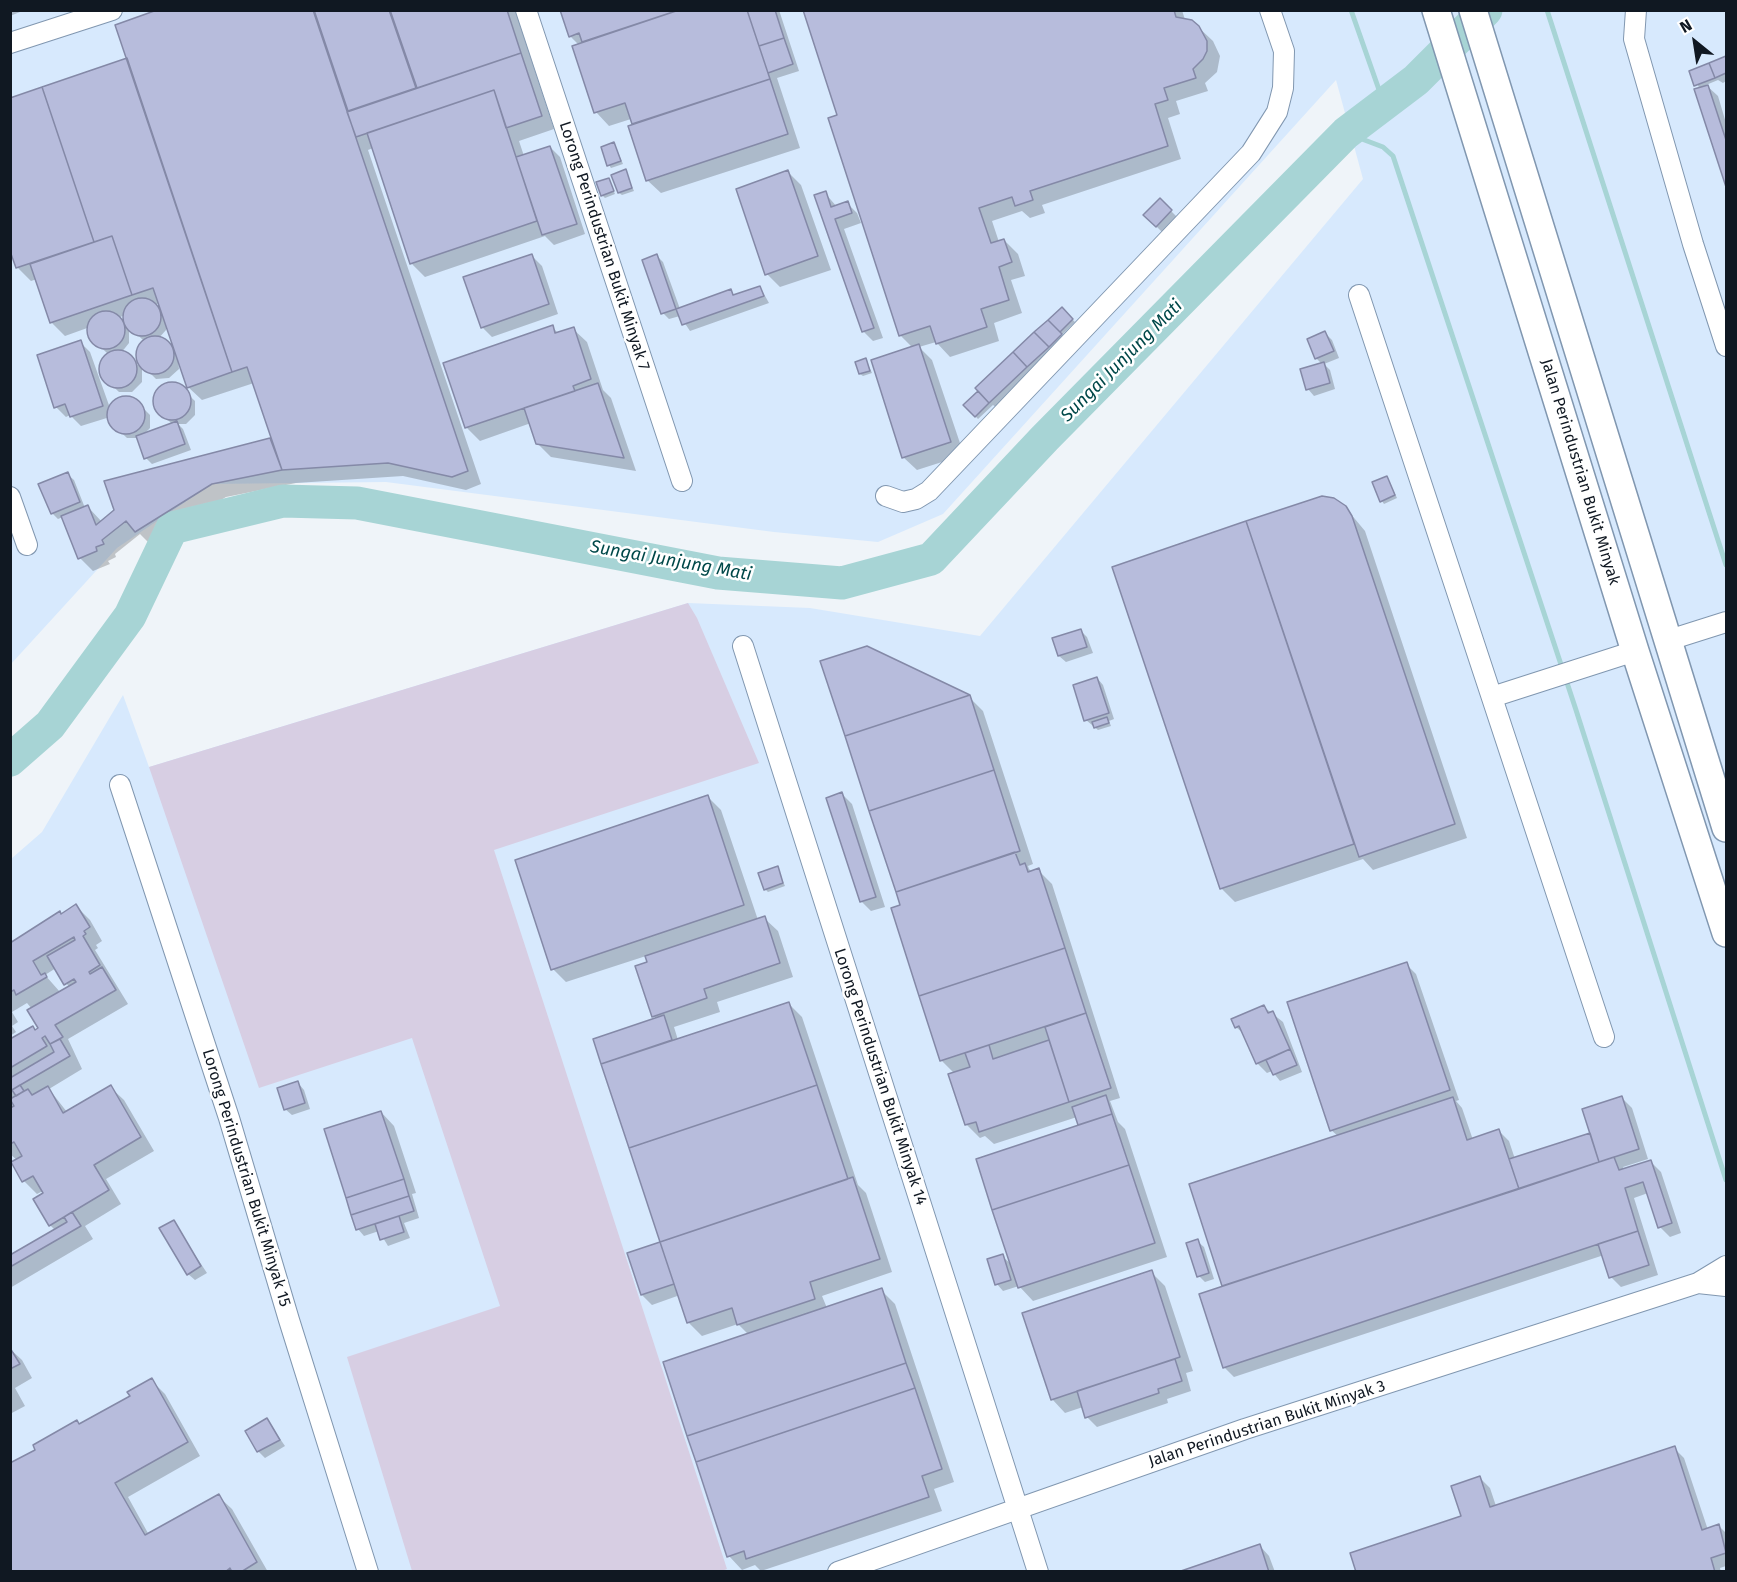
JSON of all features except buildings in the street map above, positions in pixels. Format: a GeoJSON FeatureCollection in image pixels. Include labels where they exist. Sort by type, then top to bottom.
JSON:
{"type":"FeatureCollection","features":[{"type":"Feature","properties":{"kind":"main road","name":"Jalan Perindustrian Bukit Minyak"},"geometry":{"type":"LineString","coordinates":[[1436,10],[1635,651],[1726,933]]}},
{"type":"Feature","properties":{"kind":"main road","name":"Jalan Perindustrian Bukit Minyak"},"geometry":{"type":"LineString","coordinates":[[1473,10],[1666,641],[1726,828]]}},
{"type":"Feature","properties":{"kind":"street"},"geometry":{"type":"LineString","coordinates":[[10,43],[112,10]]}},
{"type":"Feature","properties":{"kind":"street","name":"Lorong Perindustrian Bukit Minyak 7"},"geometry":{"type":"LineString","coordinates":[[526,10],[682,481]]}},
{"type":"Feature","properties":{"kind":"street"},"geometry":{"type":"LineString","coordinates":[[886,496],[903,502],[916,499],[928,491],[1251,153],[1276,112],[1283,88],[1284,51],[1270,10]]}},
{"type":"Feature","properties":{"kind":"street"},"geometry":{"type":"LineString","coordinates":[[1636,10],[1635,39],[1693,244],[1726,346]]}},
{"type":"Feature","properties":{"kind":"street"},"geometry":{"type":"LineString","coordinates":[[1359,295],[1605,1037]]}},
{"type":"Feature","properties":{"kind":"street"},"geometry":{"type":"LineString","coordinates":[[10,497],[27,545]]}},
{"type":"Feature","properties":{"kind":"street"},"geometry":{"type":"LineString","coordinates":[[1666,641],[1726,622]]}},
{"type":"Feature","properties":{"kind":"street","name":"Lorong Perindustrian Bukit Minyak 14"},"geometry":{"type":"LineString","coordinates":[[742,646],[1038,1572]]}},
{"type":"Feature","properties":{"kind":"street"},"geometry":{"type":"LineString","coordinates":[[1492,697],[1635,651]]}},
{"type":"Feature","properties":{"kind":"street","name":"Lorong Perindustrian Bukit Minyak 15"},"geometry":{"type":"LineString","coordinates":[[120,786],[230,1118],[289,1320],[368,1572]]}},
{"type":"Feature","properties":{"kind":"street"},"geometry":{"type":"LineString","coordinates":[[1698,1283],[1726,1266]]}},
{"type":"Feature","properties":{"kind":"street"},"geometry":{"type":"LineString","coordinates":[[1698,1283],[1726,1286]]}},
{"type":"Feature","properties":{"kind":"street","name":"Jalan Perindustrian Bukit Minyak 3"},"geometry":{"type":"LineString","coordinates":[[838,1572],[1245,1429],[1698,1283]]}},
{"type":"Feature","properties":{"kind":"shaded area"},"geometry":{"type":"Polygon","coordinates":[[[11,11],[1726,11],[1726,1571],[11,1571],[11,859],[42,832],[123,695],[149,767],[688,603],[810,608],[980,636],[1363,179],[1336,80],[943,514],[878,542],[774,532],[386,482],[212,484],[117,548],[11,664],[11,11]]]}},
{"type":"Feature","properties":{"kind":"shaded area"},"geometry":{"type":"Polygon","coordinates":[[[688,603],[697,618],[759,763],[494,850],[727,1569],[719,1572],[412,1571],[347,1357],[500,1306],[412,1038],[259,1088],[149,767],[688,603]]]}},
{"type":"Feature","properties":{"kind":"waterway"},"geometry":{"type":"LineString","coordinates":[[1351,10],[1384,104]]}},
{"type":"Feature","properties":{"kind":"waterway","name":"Sungai Junjung Mati"},"geometry":{"type":"LineString","coordinates":[[10,760],[50,725],[130,616],[172,528],[283,501],[357,503],[718,573],[842,583],[931,559],[1045,438],[1346,133],[1416,80],[1486,10]]}},
{"type":"Feature","properties":{"kind":"waterway"},"geometry":{"type":"LineString","coordinates":[[1547,10],[1726,565]]}},
{"type":"Feature","properties":{"kind":"waterway"},"geometry":{"type":"LineString","coordinates":[[1346,133],[1383,147],[1393,156],[1576,710],[1726,1180]]}}]}
